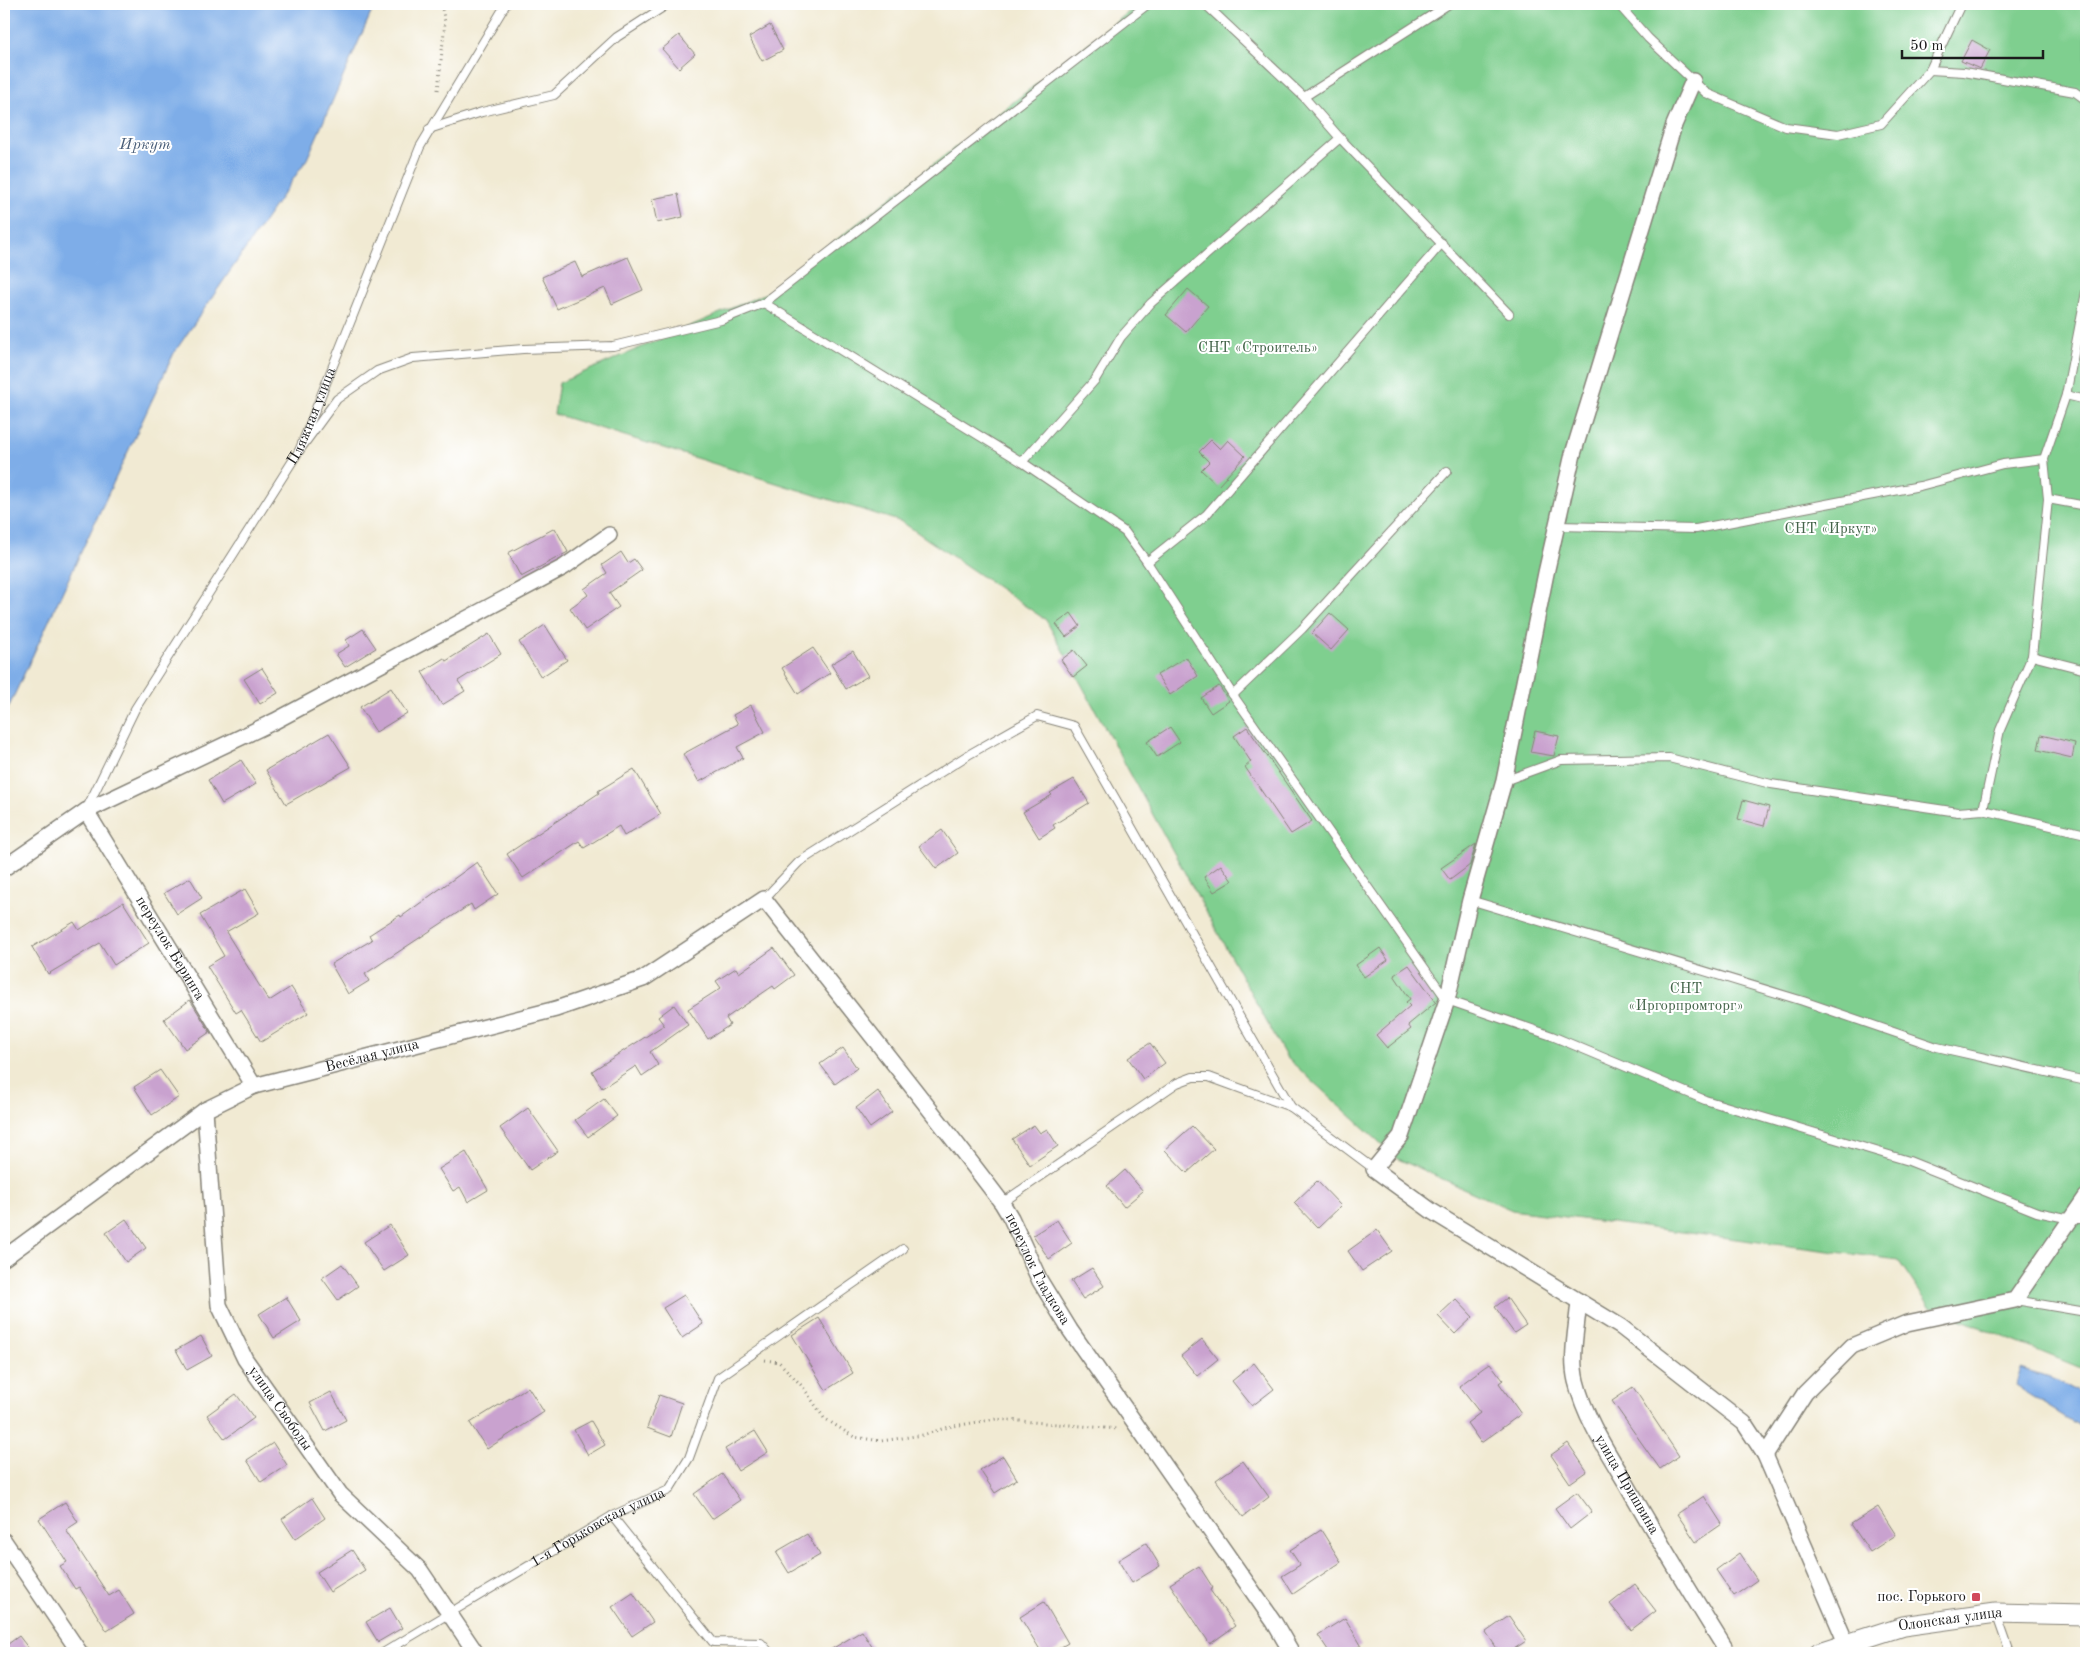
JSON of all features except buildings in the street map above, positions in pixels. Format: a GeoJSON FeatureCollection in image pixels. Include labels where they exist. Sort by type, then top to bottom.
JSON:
{"type":"FeatureCollection","features":[{"type":"Feature","properties":{"kind":"street"},"geometry":{"type":"LineString","coordinates":[[1693,81],[1674,125],[1574,454],[1557,526],[1504,780],[1470,900],[1448,1000],[1401,1136],[1374,1169],[1433,1212],[1621,1326],[1724,1405],[1744,1423],[1764,1455],[1849,1649]]}},
{"type":"Feature","properties":{"kind":"street","name":"Пляжная улица"},"geometry":{"type":"LineString","coordinates":[[4,868],[86,811],[284,717],[564,567],[609,535]]}},
{"type":"Feature","properties":{"kind":"street","name":"переулок Беринга"},"geometry":{"type":"LineString","coordinates":[[86,811],[254,1086]]}},
{"type":"Feature","properties":{"kind":"street","name":"Весёлая улица"},"geometry":{"type":"LineString","coordinates":[[4,1258],[205,1110],[254,1086],[556,1009],[643,979],[764,898]]}},
{"type":"Feature","properties":{"kind":"street","name":"переулок Гладкова"},"geometry":{"type":"LineString","coordinates":[[764,898],[1002,1202],[1012,1218],[1040,1281],[1138,1429],[1274,1622],[1292,1653]]}},
{"type":"Feature","properties":{"kind":"street","name":"улица Свободы"},"geometry":{"type":"LineString","coordinates":[[205,1110],[219,1305],[245,1359],[340,1494],[420,1570],[476,1653]]}},
{"type":"Feature","properties":{"kind":"street"},"geometry":{"type":"LineString","coordinates":[[1764,1455],[1805,1393],[1852,1346],[1907,1323],[2015,1300],[2079,1219],[2086,1196]]}},
{"type":"Feature","properties":{"kind":"street","name":"улица Пришвина"},"geometry":{"type":"LineString","coordinates":[[1579,1301],[1574,1357],[1575,1379],[1582,1401],[1594,1428],[1640,1508],[1728,1653]]}},
{"type":"Feature","properties":{"kind":"street"},"geometry":{"type":"LineString","coordinates":[[4,1541],[80,1653]]}},
{"type":"Feature","properties":{"kind":"street","name":"Олонская улица"},"geometry":{"type":"LineString","coordinates":[[1819,1653],[1849,1649],[1903,1626],[1996,1613],[2086,1615]]}},
{"type":"Feature","properties":{"kind":"lane","name":"Пляжная улица"},"geometry":{"type":"LineString","coordinates":[[86,811],[135,709],[299,451],[429,129],[506,4]]}},
{"type":"Feature","properties":{"kind":"lane"},"geometry":{"type":"LineString","coordinates":[[429,129],[482,112],[554,95],[617,37],[668,4]]}},
{"type":"Feature","properties":{"kind":"lane"},"geometry":{"type":"LineString","coordinates":[[299,451],[337,399],[377,371],[413,358],[523,349],[613,346],[721,320],[764,303],[1148,4]]}},
{"type":"Feature","properties":{"kind":"lane"},"geometry":{"type":"LineString","coordinates":[[1205,4],[1304,96],[1340,138],[1509,314]]}},
{"type":"Feature","properties":{"kind":"lane"},"geometry":{"type":"LineString","coordinates":[[1304,96],[1449,4]]}},
{"type":"Feature","properties":{"kind":"lane"},"geometry":{"type":"LineString","coordinates":[[1618,4],[1648,38],[1706,93],[1786,127],[1838,134],[1881,124],[1930,70],[1961,4]]}},
{"type":"Feature","properties":{"kind":"lane"},"geometry":{"type":"LineString","coordinates":[[1930,70],[1964,72],[2075,92],[2086,100]]}},
{"type":"Feature","properties":{"kind":"lane"},"geometry":{"type":"LineString","coordinates":[[1022,462],[1095,380],[1120,337],[1150,304],[1340,138]]}},
{"type":"Feature","properties":{"kind":"lane"},"geometry":{"type":"LineString","coordinates":[[1147,562],[1206,515],[1442,243]]}},
{"type":"Feature","properties":{"kind":"lane"},"geometry":{"type":"LineString","coordinates":[[1983,810],[2000,730],[2032,656],[2048,499],[2044,459],[2066,395],[2086,292]]}},
{"type":"Feature","properties":{"kind":"lane"},"geometry":{"type":"LineString","coordinates":[[764,303],[1022,462],[1124,532],[1147,562],[1232,695],[1448,1000],[1552,1036],[1705,1100],[1909,1161],[2037,1212],[2079,1219]]}},
{"type":"Feature","properties":{"kind":"lane"},"geometry":{"type":"LineString","coordinates":[[2066,395],[2086,400]]}},
{"type":"Feature","properties":{"kind":"lane"},"geometry":{"type":"LineString","coordinates":[[1557,526],[1696,529],[1920,486],[2003,464],[2044,459]]}},
{"type":"Feature","properties":{"kind":"lane"},"geometry":{"type":"LineString","coordinates":[[1232,695],[1302,629],[1447,471]]}},
{"type":"Feature","properties":{"kind":"lane"},"geometry":{"type":"LineString","coordinates":[[2048,499],[2086,506]]}},
{"type":"Feature","properties":{"kind":"lane"},"geometry":{"type":"LineString","coordinates":[[2032,656],[2086,670]]}},
{"type":"Feature","properties":{"kind":"lane"},"geometry":{"type":"LineString","coordinates":[[764,898],[799,862],[968,755],[1037,716],[1074,726],[1291,1107]]}},
{"type":"Feature","properties":{"kind":"lane"},"geometry":{"type":"LineString","coordinates":[[1504,780],[1561,760],[1669,758],[1770,784],[1958,812],[1983,810],[2086,834]]}},
{"type":"Feature","properties":{"kind":"lane"},"geometry":{"type":"LineString","coordinates":[[1470,900],[1803,1001],[1937,1047],[2086,1081]]}},
{"type":"Feature","properties":{"kind":"lane"},"geometry":{"type":"LineString","coordinates":[[1002,1202],[1177,1083],[1193,1077],[1209,1077],[1291,1107],[1374,1169]]}},
{"type":"Feature","properties":{"kind":"lane","name":"1-я Горьковская улица"},"geometry":{"type":"LineString","coordinates":[[383,1653],[612,1516],[669,1490],[689,1458],[718,1378],[903,1249]]}},
{"type":"Feature","properties":{"kind":"lane"},"geometry":{"type":"LineString","coordinates":[[2015,1300],[2086,1312]]}},
{"type":"Feature","properties":{"kind":"lane"},"geometry":{"type":"LineString","coordinates":[[612,1516],[713,1642],[762,1643],[770,1653]]}},
{"type":"Feature","properties":{"kind":"lane"},"geometry":{"type":"LineString","coordinates":[[1996,1613],[2010,1653]]}},
{"type":"Feature","properties":{"kind":"path"},"geometry":{"type":"LineString","coordinates":[[437,95],[445,22],[441,4]]}},
{"type":"Feature","properties":{"kind":"path"},"geometry":{"type":"LineString","coordinates":[[733,1367],[759,1360],[779,1362],[803,1387],[824,1418],[854,1437],[881,1441],[923,1435],[948,1427],[996,1419],[1138,1429]]}},
{"type":"Feature","properties":{"kind":"green space"},"geometry":{"type":"Polygon","coordinates":[[[1139,4],[2086,4],[2086,1370],[1930,1307],[1898,1260],[1512,1210],[1398,1159],[1286,1057],[1046,620],[902,522],[554,414],[559,383],[771,291],[1139,4]]]}},
{"type":"Feature","properties":{"kind":"water","name":"Иркут"},"geometry":{"type":"Polygon","coordinates":[[[4,4],[375,4],[307,159],[174,353],[4,717],[4,4]]]}},
{"type":"Feature","properties":{"kind":"water"},"geometry":{"type":"Polygon","coordinates":[[[2021,1369],[2058,1381],[2086,1396],[2086,1430],[2015,1386],[2021,1369]]]}},
{"type":"Feature","properties":{"kind":"place","name":"пос. Горького"},"geometry":{"type":"Point","coordinates":[1976,1597]}},
{"type":"Feature","properties":{"kind":"park label","name":"СНТ «Строитель»"},"geometry":{"type":"Point","coordinates":[1258,348]}},
{"type":"Feature","properties":{"kind":"park label","name":"СНТ «Иркут»"},"geometry":{"type":"Point","coordinates":[1831,529]}},
{"type":"Feature","properties":{"kind":"park label","name":"СНТ «Иргорпромторг»"},"geometry":{"type":"Point","coordinates":[1686,998]}}]}
